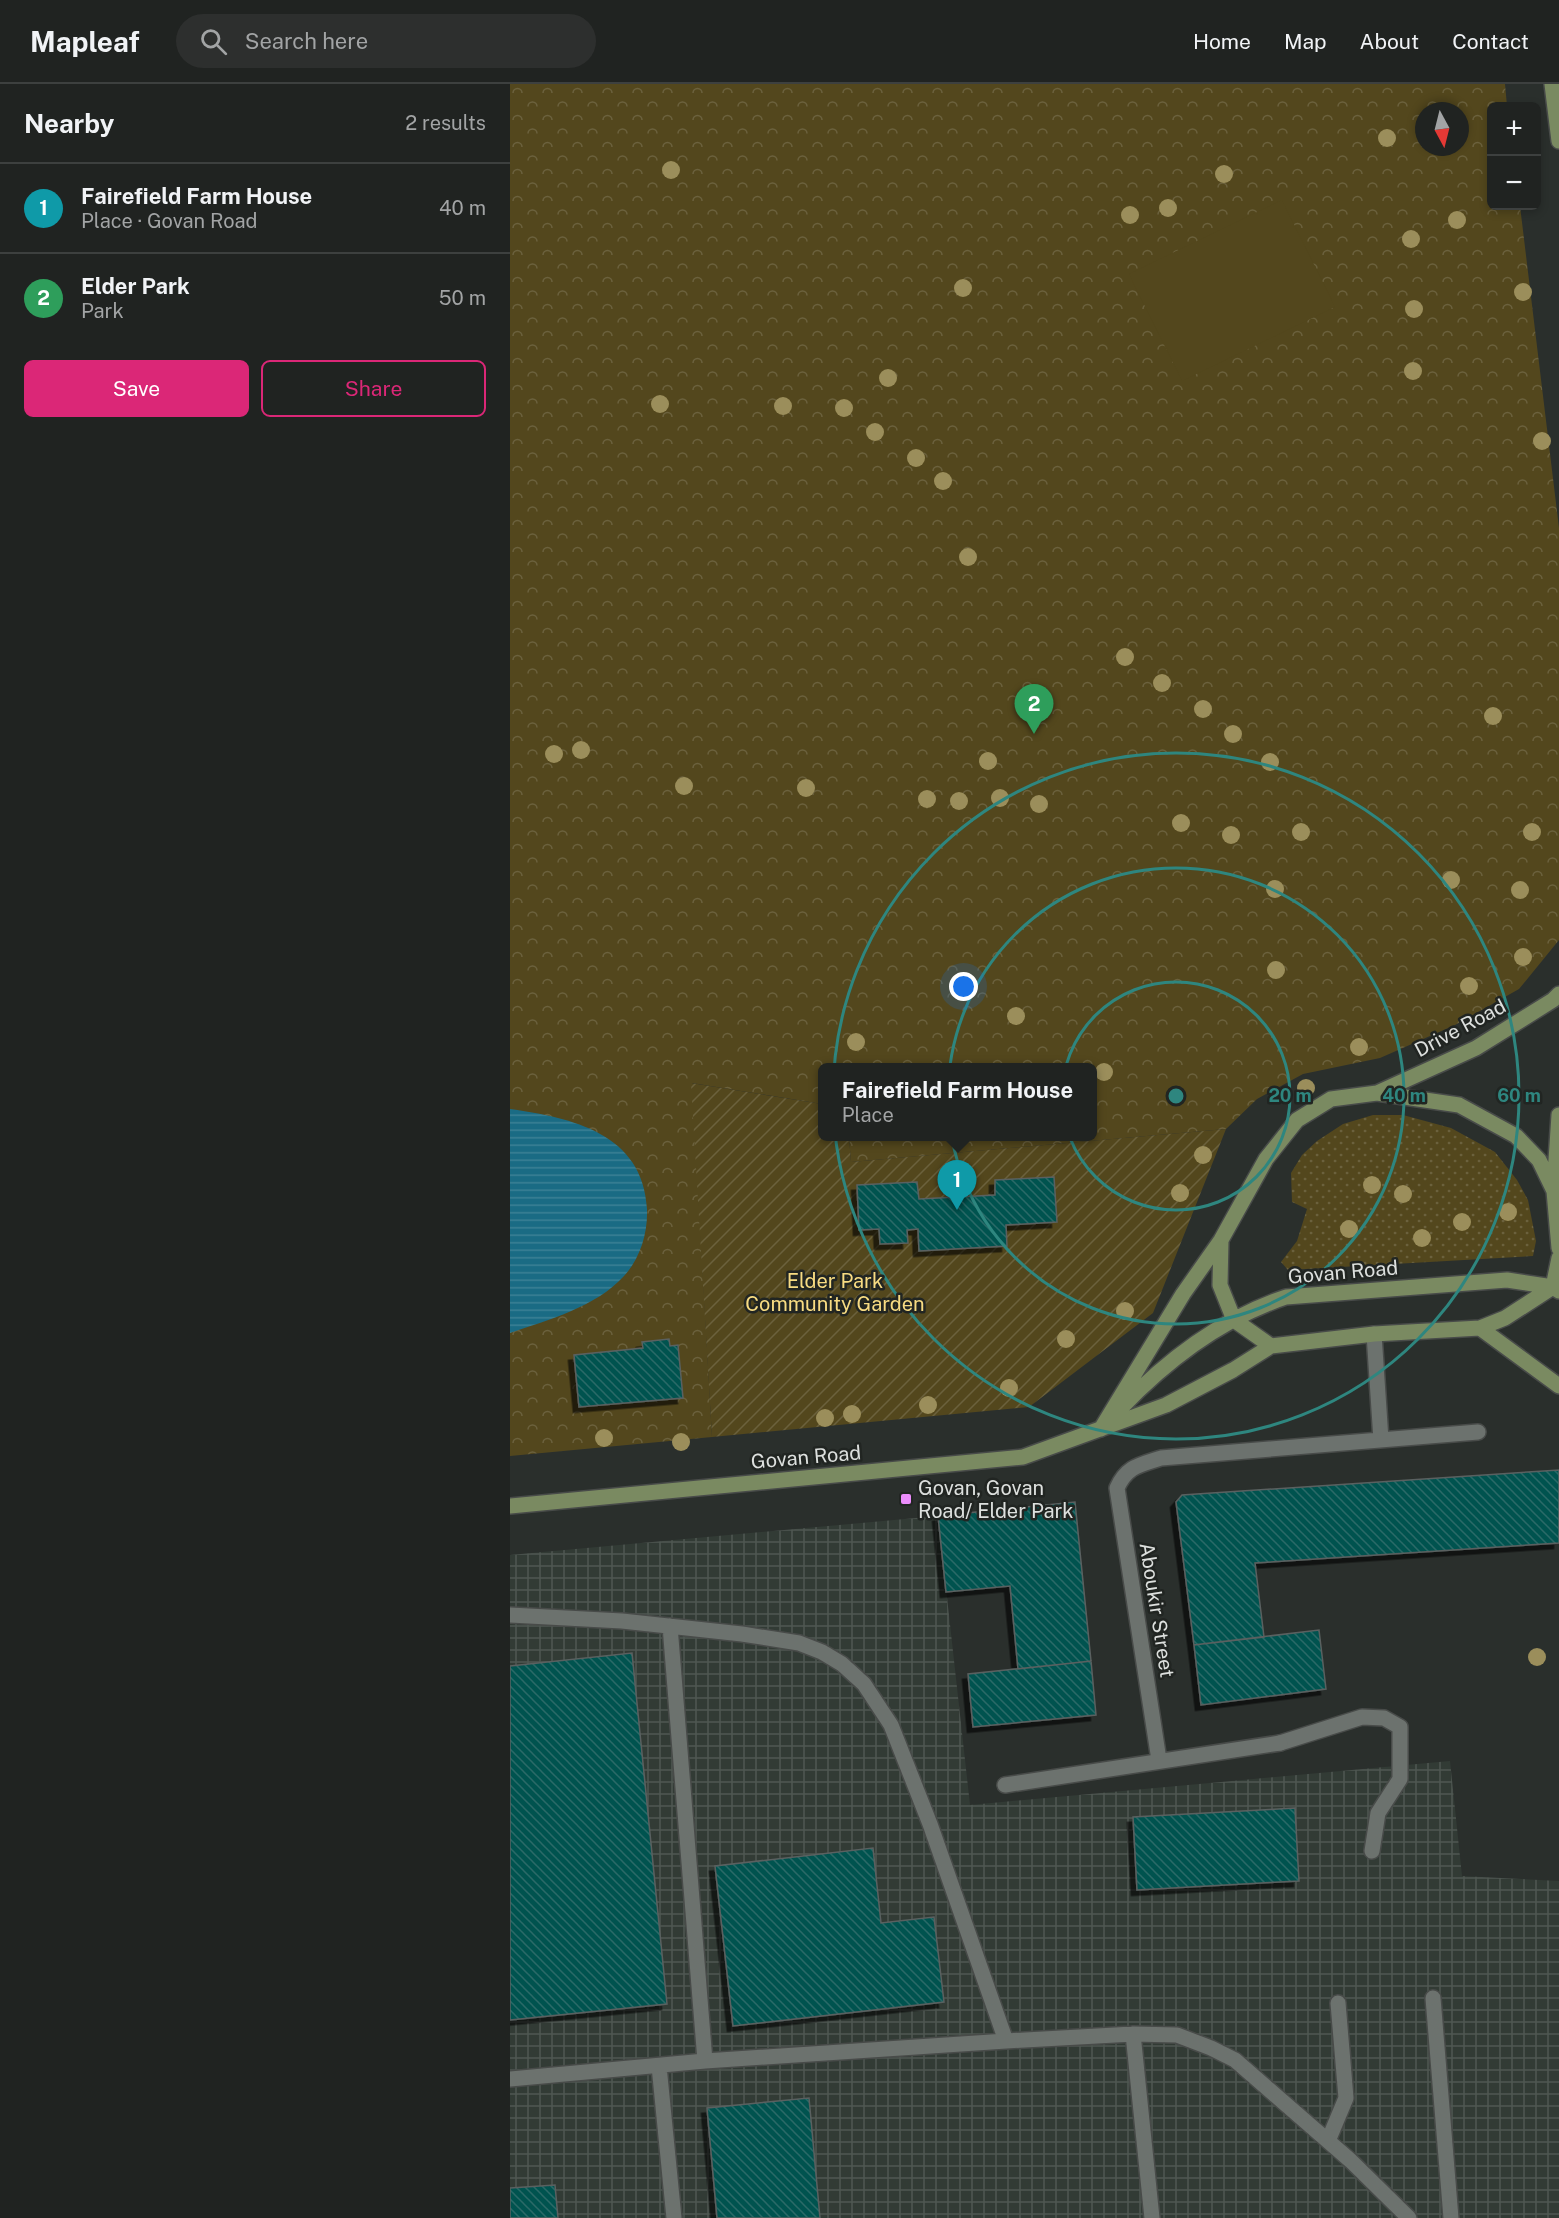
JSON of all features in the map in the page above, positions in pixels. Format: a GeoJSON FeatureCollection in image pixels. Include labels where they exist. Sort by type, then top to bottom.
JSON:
{"type":"FeatureCollection","features":[{"type":"Feature","properties":{"kind":"street"},"geometry":{"type":"LineString","coordinates":[[1552,84],[1559,141]]}},
{"type":"Feature","properties":{"kind":"street","name":"Drive Road"},"geometry":{"type":"LineString","coordinates":[[1377,1093],[1476,1048],[1559,994]]}},
{"type":"Feature","properties":{"kind":"street"},"geometry":{"type":"LineString","coordinates":[[1101,1429],[1183,1294],[1221,1240],[1266,1159],[1297,1120],[1331,1099],[1377,1093],[1460,1105],[1516,1136],[1539,1160],[1554,1191]]}},
{"type":"Feature","properties":{"kind":"street"},"geometry":{"type":"LineString","coordinates":[[1559,1115],[1554,1191],[1559,1248]]}},
{"type":"Feature","properties":{"kind":"street"},"geometry":{"type":"LineString","coordinates":[[1221,1240],[1220,1285],[1234,1320],[1271,1346],[1374,1334],[1480,1328],[1505,1318],[1556,1289],[1559,1258]]}},
{"type":"Feature","properties":{"kind":"street","name":"Govan Road"},"geometry":{"type":"LineString","coordinates":[[1101,1429],[1149,1378],[1209,1333],[1267,1303],[1286,1297],[1507,1280],[1556,1289]]}},
{"type":"Feature","properties":{"kind":"street"},"geometry":{"type":"LineString","coordinates":[[1480,1328],[1559,1386]]}},
{"type":"Feature","properties":{"kind":"street"},"geometry":{"type":"LineString","coordinates":[[1374,1334],[1381,1440],[1478,1432]]}},
{"type":"Feature","properties":{"kind":"street","name":"Govan Road"},"geometry":{"type":"LineString","coordinates":[[510,1506],[1023,1457],[1166,1405],[1233,1370],[1271,1346]]}},
{"type":"Feature","properties":{"kind":"street","name":"Aboukir Street"},"geometry":{"type":"LineString","coordinates":[[1158,1760],[1117,1488],[1122,1477],[1129,1469],[1161,1458],[1381,1440]]}},
{"type":"Feature","properties":{"kind":"street"},"geometry":{"type":"LineString","coordinates":[[510,1615],[622,1621],[742,1634],[799,1643],[822,1652],[842,1664],[864,1684],[891,1725],[930,1824],[1006,2041]]}},
{"type":"Feature","properties":{"kind":"street"},"geometry":{"type":"LineString","coordinates":[[670,1626],[705,2061]]}},
{"type":"Feature","properties":{"kind":"street"},"geometry":{"type":"LineString","coordinates":[[1005,1785],[1280,1743],[1362,1717],[1384,1718],[1400,1727],[1400,1779],[1377,1814],[1372,1851]]}},
{"type":"Feature","properties":{"kind":"street"},"geometry":{"type":"LineString","coordinates":[[1433,1998],[1451,2218]]}},
{"type":"Feature","properties":{"kind":"street"},"geometry":{"type":"LineString","coordinates":[[1328,2141],[1346,2098],[1338,2003]]}},
{"type":"Feature","properties":{"kind":"street"},"geometry":{"type":"LineString","coordinates":[[1133,2034],[1152,2218]]}},
{"type":"Feature","properties":{"kind":"street"},"geometry":{"type":"LineString","coordinates":[[510,2079],[705,2061],[1006,2041],[1133,2034],[1177,2035],[1235,2060],[1351,2161],[1409,2218]]}},
{"type":"Feature","properties":{"kind":"street"},"geometry":{"type":"LineString","coordinates":[[659,2066],[674,2218]]}},
{"type":"Feature","properties":{"kind":"shaded area"},"geometry":{"type":"Polygon","coordinates":[[[938,1516],[970,1805],[1450,1761],[1462,1876],[1559,1881],[1559,2218],[510,2218],[510,1555],[938,1516]]]}},
{"type":"Feature","properties":{"kind":"green space"},"geometry":{"type":"Polygon","coordinates":[[[510,84],[1505,84],[1507,102],[1487,102],[1487,210],[1520,210],[1559,528],[1559,940],[1519,989],[1455,1025],[1380,1058],[1303,1074],[1257,1099],[1226,1129],[1097,1140],[1097,1063],[818,1063],[818,1103],[692,1083],[712,1437],[510,1456],[510,84]]]}},
{"type":"Feature","properties":{"kind":"green space"},"geometry":{"type":"Polygon","coordinates":[[[1282,200],[1335,307],[1182,381],[1129,274],[1282,200]]]}},
{"type":"Feature","properties":{"kind":"green space","name":"Elder Park Community Garden"},"geometry":{"type":"Polygon","coordinates":[[[691,1083],[818,1103],[818,1141],[849,1141],[851,1162],[1226,1129],[1153,1313],[1029,1407],[712,1437],[691,1083]]]}},
{"type":"Feature","properties":{"kind":"green space"},"geometry":{"type":"Polygon","coordinates":[[[1373,1115],[1403,1115],[1451,1128],[1495,1152],[1517,1180],[1528,1200],[1536,1241],[1533,1256],[1288,1270],[1281,1262],[1297,1241],[1307,1209],[1292,1202],[1291,1173],[1302,1155],[1317,1141],[1343,1124],[1373,1115]]]}},
{"type":"Feature","properties":{"kind":"green space"},"geometry":{"type":"Polygon","coordinates":[[[849,1141],[1090,1141],[851,1162],[849,1141]]]}},
{"type":"Feature","properties":{"kind":"water"},"geometry":{"type":"Polygon","coordinates":[[[510,1109],[580,1125],[618,1146],[633,1163],[643,1183],[647,1209],[646,1227],[639,1254],[630,1269],[613,1287],[571,1311],[510,1333],[510,1109]]]}},
{"type":"Feature","properties":{"kind":"building"},"geometry":{"type":"Polygon","coordinates":[[[1054,1177],[1057,1222],[1006,1225],[1007,1246],[919,1251],[918,1229],[907,1230],[908,1243],[880,1244],[879,1229],[859,1230],[857,1185],[917,1182],[919,1199],[995,1195],[995,1180],[1054,1177]]]}},
{"type":"Feature","properties":{"kind":"building"},"geometry":{"type":"Polygon","coordinates":[[[669,1339],[670,1346],[678,1345],[683,1398],[579,1407],[574,1355],[643,1348],[642,1342],[669,1339]]]}},
{"type":"Feature","properties":{"kind":"building"},"geometry":{"type":"Polygon","coordinates":[[[1559,1470],[1559,1543],[1255,1563],[1264,1637],[1194,1645],[1176,1502],[1182,1495],[1559,1470]]]}},
{"type":"Feature","properties":{"kind":"building"},"geometry":{"type":"Polygon","coordinates":[[[1075,1502],[1091,1661],[1018,1669],[1010,1586],[946,1592],[938,1516],[1075,1502]]]}},
{"type":"Feature","properties":{"kind":"building"},"geometry":{"type":"Polygon","coordinates":[[[1319,1630],[1326,1689],[1201,1705],[1194,1645],[1319,1630]]]}},
{"type":"Feature","properties":{"kind":"building"},"geometry":{"type":"Polygon","coordinates":[[[632,1653],[667,2004],[510,2020],[510,1666],[632,1653]]]}},
{"type":"Feature","properties":{"kind":"building"},"geometry":{"type":"Polygon","coordinates":[[[1091,1661],[1096,1715],[973,1727],[968,1674],[1091,1661]]]}},
{"type":"Feature","properties":{"kind":"building"},"geometry":{"type":"Polygon","coordinates":[[[1295,1808],[1299,1881],[1137,1890],[1133,1817],[1295,1808]]]}},
{"type":"Feature","properties":{"kind":"building"},"geometry":{"type":"Polygon","coordinates":[[[873,1848],[881,1923],[934,1917],[944,2002],[733,2026],[715,1866],[873,1848]]]}},
{"type":"Feature","properties":{"kind":"building"},"geometry":{"type":"Polygon","coordinates":[[[809,2098],[820,2218],[717,2218],[707,2108],[809,2098]]]}},
{"type":"Feature","properties":{"kind":"building"},"geometry":{"type":"Polygon","coordinates":[[[555,2185],[558,2218],[510,2218],[510,2188],[555,2185]]]}},
{"type":"Feature","properties":{"kind":"place","name":"Elder Park"},"geometry":{"type":"Point","coordinates":[1034,734]}},
{"type":"Feature","properties":{"kind":"place","name":"Fairefield Farm House"},"geometry":{"type":"Point","coordinates":[957,1210]}},
{"type":"Feature","properties":{"kind":"place","name":"Govan, Govan Road/ Elder Park"},"geometry":{"type":"Point","coordinates":[906,1499]}}]}
